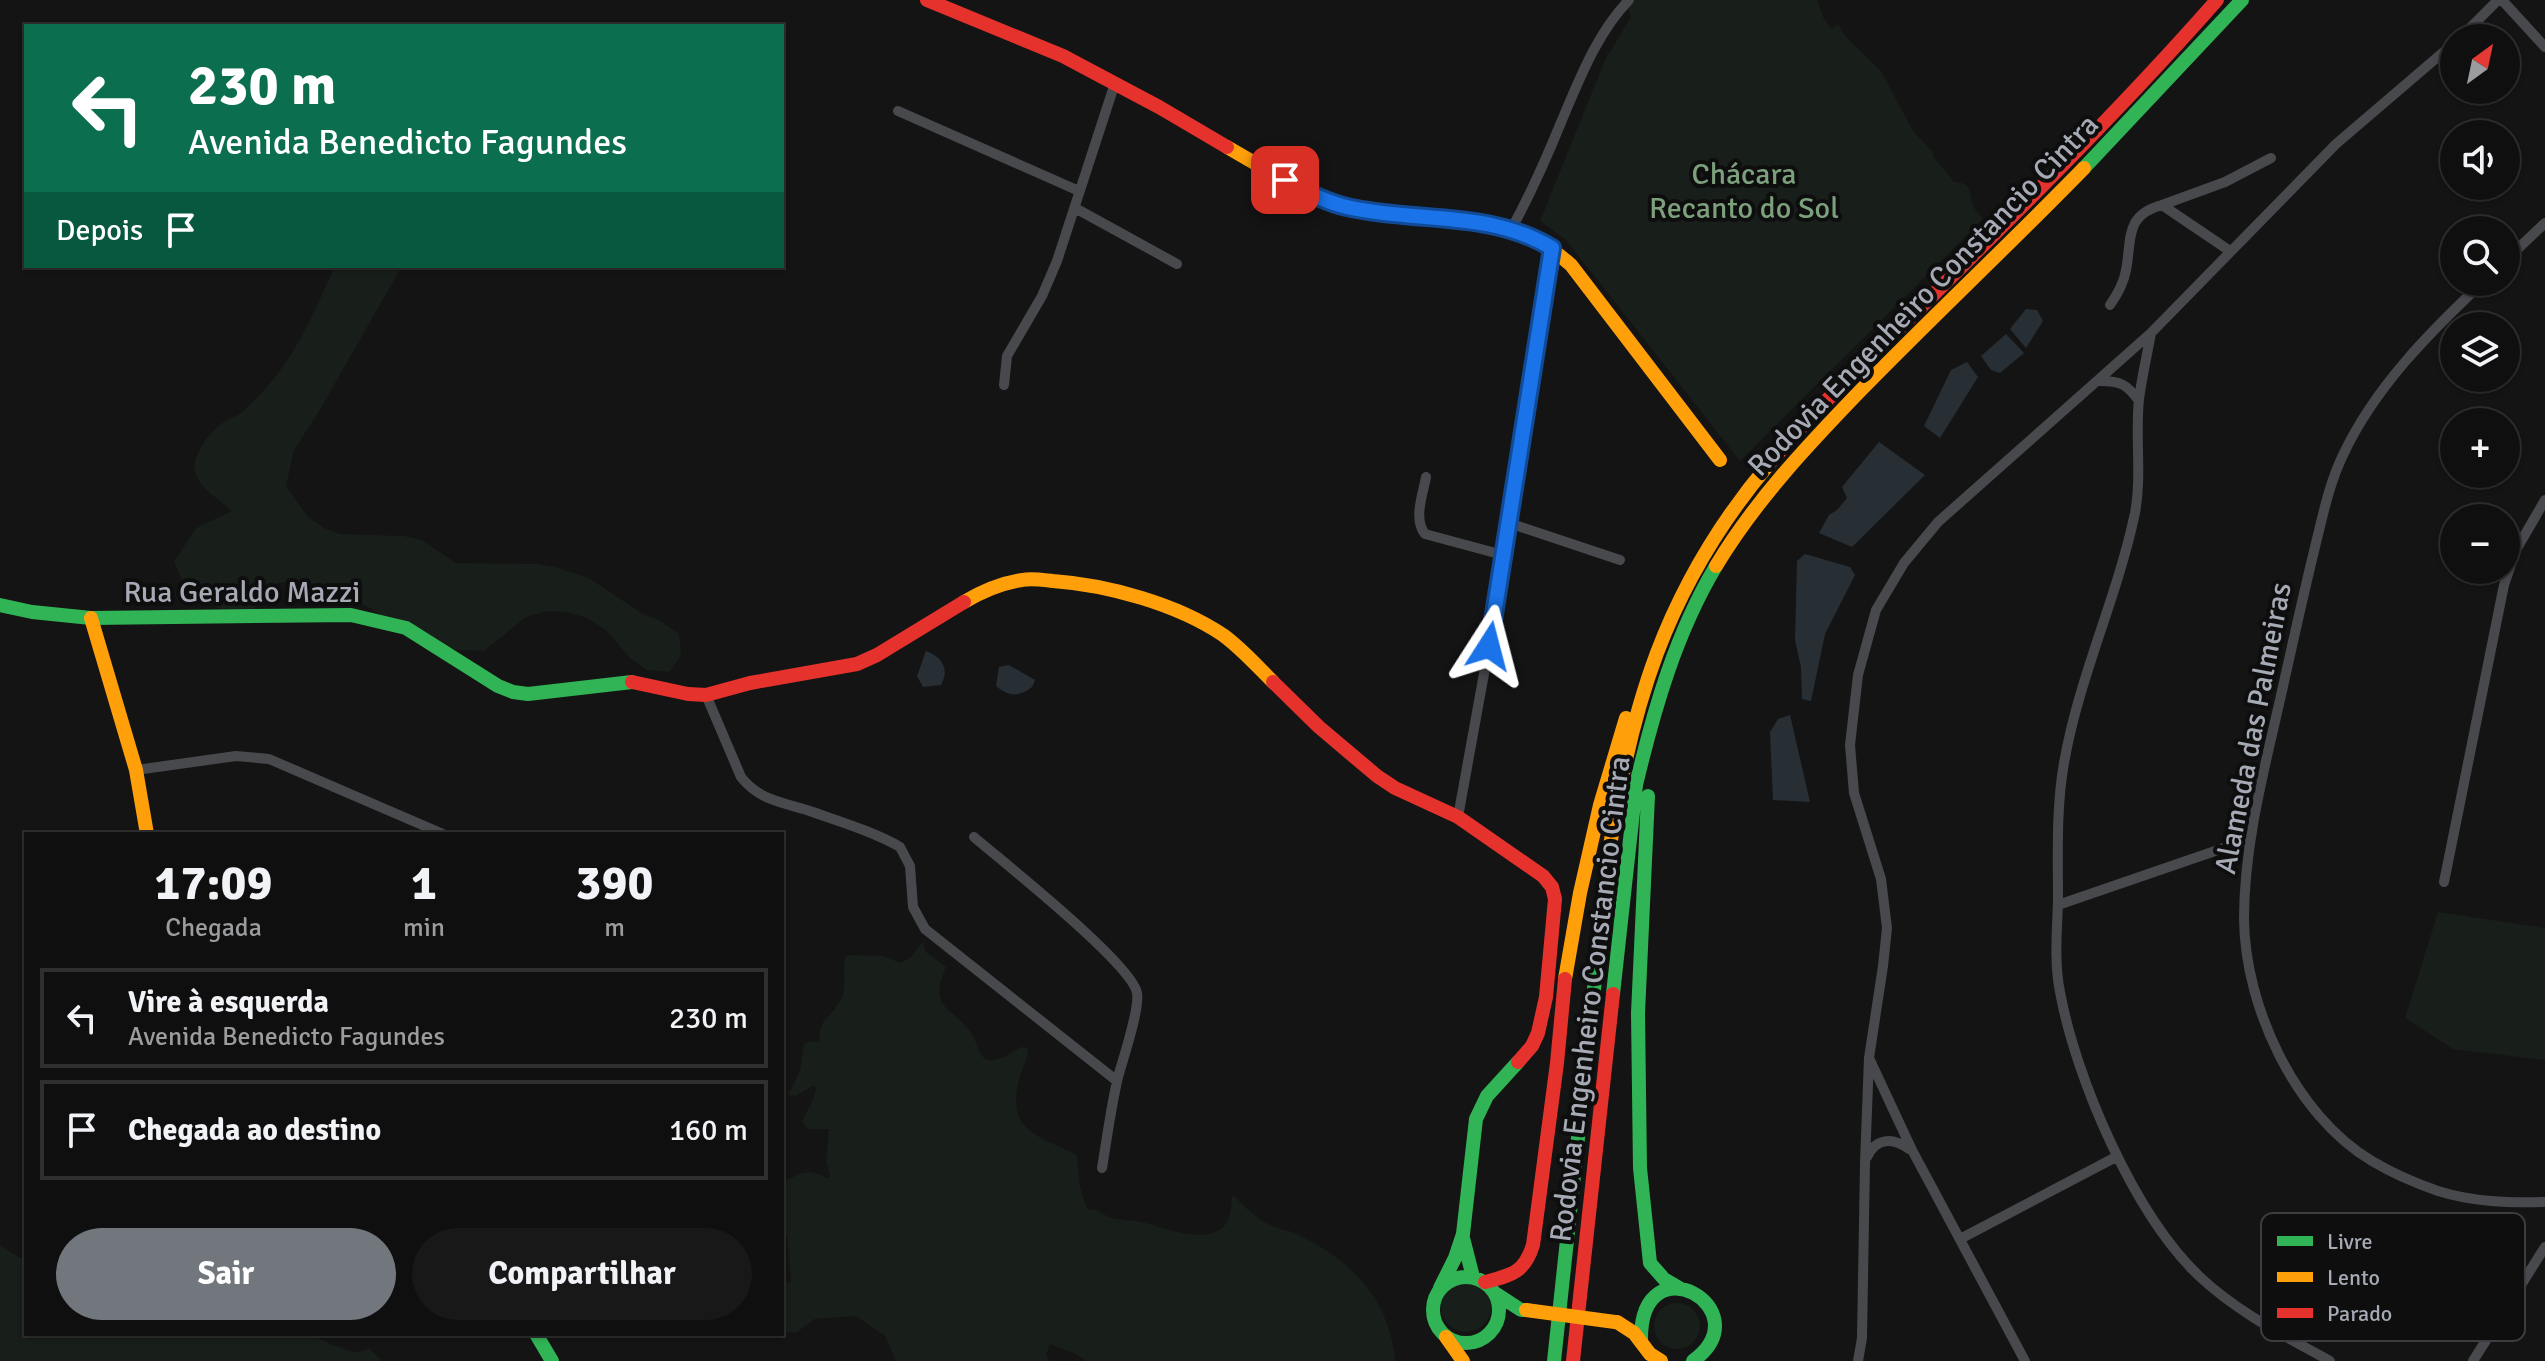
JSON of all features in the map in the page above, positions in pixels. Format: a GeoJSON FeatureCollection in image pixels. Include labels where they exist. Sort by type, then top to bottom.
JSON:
{"type":"FeatureCollection","features":[{"type":"Feature","properties":{"kind":"main road"},"geometry":{"type":"LineString","coordinates":[[927,0],[1021,37],[1115,83],[1301,190],[1346,207],[1482,222],[1533,236],[1571,265],[1720,460]]}},
{"type":"Feature","properties":{"kind":"main road","name":"Rodovia Engenheiro Constancio Cintra"},"geometry":{"type":"LineString","coordinates":[[1554,1361],[1607,874],[1621,779],[1645,684],[1685,585],[1706,547],[1759,474],[1800,427],[1976,253],[2170,53],[2217,0]]}},
{"type":"Feature","properties":{"kind":"main road","name":"Rodovia Engenheiro Constancio Cintra"},"geometry":{"type":"LineString","coordinates":[[1573,1361],[1636,785],[1664,683],[1694,607],[1733,539],[1765,494],[1803,451],[1880,370],[2034,219],[2242,0]]}},
{"type":"Feature","properties":{"kind":"main road","name":"Rua Geraldo Mazzi"},"geometry":{"type":"LineString","coordinates":[[0,605],[32,612],[91,618],[351,615],[406,628],[498,686],[528,694],[628,681],[706,695],[762,681],[857,664],[978,594],[1024,579],[1077,583],[1124,594],[1199,621],[1245,654],[1319,727],[1377,776],[1395,788],[1458,817],[1543,876],[1552,887],[1555,899],[1540,1032],[1531,1047],[1482,1101],[1476,1119],[1463,1234]]}},
{"type":"Feature","properties":{"kind":"main road"},"geometry":{"type":"LineString","coordinates":[[91,618],[136,770],[147,832]]}},
{"type":"Feature","properties":{"kind":"main road"},"geometry":{"type":"LineString","coordinates":[[1664,683],[1646,811],[1642,875],[1638,1013],[1640,1168],[1650,1263],[1664,1279],[1705,1301],[1712,1313],[1715,1326],[1713,1340],[1705,1352],[1693,1361]]}},
{"type":"Feature","properties":{"kind":"main road"},"geometry":{"type":"LineString","coordinates":[[1484,1284],[1511,1275],[1529,1262],[1557,1063],[1564,983],[1580,893],[1613,755],[1629,711],[1645,684]]}},
{"type":"Feature","properties":{"kind":"main road"},"geometry":{"type":"LineString","coordinates":[[1463,1234],[1484,1284],[1499,1304],[1499,1317],[1494,1328]]}},
{"type":"Feature","properties":{"kind":"main road"},"geometry":{"type":"LineString","coordinates":[[1463,1234],[1434,1300],[1433,1314],[1437,1326],[1463,1361]]}},
{"type":"Feature","properties":{"kind":"main road"},"geometry":{"type":"LineString","coordinates":[[1440,1288],[1450,1280],[1461,1277],[1484,1284],[1524,1310],[1616,1322],[1634,1333],[1650,1354],[1661,1361]]}},
{"type":"Feature","properties":{"kind":"main road"},"geometry":{"type":"LineString","coordinates":[[1641,1340],[1638,1325],[1642,1310],[1652,1297],[1665,1290],[1681,1289]]}},
{"type":"Feature","properties":{"kind":"main road"},"geometry":{"type":"LineString","coordinates":[[1446,1337],[1472,1343],[1485,1338],[1494,1328],[1524,1310]]}},
{"type":"Feature","properties":{"kind":"main road"},"geometry":{"type":"LineString","coordinates":[[1616,1322],[1642,1310]]}},
{"type":"Feature","properties":{"kind":"main road"},"geometry":{"type":"LineString","coordinates":[[537,1336],[552,1361]]}},
{"type":"Feature","properties":{"kind":"street"},"geometry":{"type":"LineString","coordinates":[[1512,228],[1541,171],[1588,62],[1605,30],[1629,0]]}},
{"type":"Feature","properties":{"kind":"street"},"geometry":{"type":"LineString","coordinates":[[2475,24],[2500,0],[2545,47]]}},
{"type":"Feature","properties":{"kind":"street"},"geometry":{"type":"LineString","coordinates":[[1858,1361],[1862,1338],[1869,1058],[1887,928],[1881,879],[1854,793],[1850,745],[1858,675],[1876,610],[1904,563],[1938,522],[2100,381],[2336,144],[2440,55]]}},
{"type":"Feature","properties":{"kind":"street"},"geometry":{"type":"LineString","coordinates":[[1004,385],[1007,356],[1050,281],[1115,83]]}},
{"type":"Feature","properties":{"kind":"street"},"geometry":{"type":"LineString","coordinates":[[898,111],[1079,191]]}},
{"type":"Feature","properties":{"kind":"street"},"geometry":{"type":"LineString","coordinates":[[2110,305],[2126,271],[2133,226],[2140,215],[2148,209],[2225,182],[2271,158]]}},
{"type":"Feature","properties":{"kind":"street"},"geometry":{"type":"LineString","coordinates":[[2162,205],[2230,251]]}},
{"type":"Feature","properties":{"kind":"street"},"geometry":{"type":"LineString","coordinates":[[1075,208],[1177,264]]}},
{"type":"Feature","properties":{"kind":"street"},"geometry":{"type":"LineString","coordinates":[[2520,247],[2545,223]]}},
{"type":"Feature","properties":{"kind":"street"},"geometry":{"type":"LineString","coordinates":[[1458,817],[1552,248]]}},
{"type":"Feature","properties":{"kind":"street","name":"Alameda das Palmeiras"},"geometry":{"type":"LineString","coordinates":[[2469,296],[2404,361],[2361,422],[2329,489],[2250,839],[2244,922],[2258,1004],[2273,1043],[2314,1109],[2340,1137],[2370,1160],[2439,1191],[2481,1201],[2545,1202]]}},
{"type":"Feature","properties":{"kind":"street"},"geometry":{"type":"LineString","coordinates":[[2151,333],[2139,401],[2140,473],[2135,510],[2125,556],[2085,676],[2063,767],[2058,833],[2056,963],[2060,993],[2084,1074],[2116,1157],[2168,1241],[2198,1275],[2261,1322]]}},
{"type":"Feature","properties":{"kind":"street"},"geometry":{"type":"LineString","coordinates":[[2100,381],[2116,381],[2129,386],[2139,401]]}},
{"type":"Feature","properties":{"kind":"street"},"geometry":{"type":"LineString","coordinates":[[1426,477],[1419,519],[1420,528],[1425,534],[1503,555]]}},
{"type":"Feature","properties":{"kind":"street"},"geometry":{"type":"LineString","coordinates":[[2444,882],[2504,585],[2516,550],[2545,500]]}},
{"type":"Feature","properties":{"kind":"street"},"geometry":{"type":"LineString","coordinates":[[1509,523],[1620,560]]}},
{"type":"Feature","properties":{"kind":"street"},"geometry":{"type":"LineString","coordinates":[[706,695],[747,785],[767,800],[811,812],[900,847],[910,866],[913,907],[925,929],[1117,1081]]}},
{"type":"Feature","properties":{"kind":"street"},"geometry":{"type":"LineString","coordinates":[[136,770],[236,756],[269,759],[438,832]]}},
{"type":"Feature","properties":{"kind":"street"},"geometry":{"type":"LineString","coordinates":[[974,837],[1100,946],[1130,979],[1138,995],[1117,1081],[1102,1168]]}},
{"type":"Feature","properties":{"kind":"street"},"geometry":{"type":"LineString","coordinates":[[2058,905],[2250,839]]}},
{"type":"Feature","properties":{"kind":"street"},"geometry":{"type":"LineString","coordinates":[[1869,1058],[1912,1150],[2025,1361]]}},
{"type":"Feature","properties":{"kind":"street"},"geometry":{"type":"LineString","coordinates":[[1865,1163],[1872,1148],[1883,1141],[1895,1141],[1912,1150]]}},
{"type":"Feature","properties":{"kind":"street"},"geometry":{"type":"LineString","coordinates":[[1960,1239],[2116,1157]]}},
{"type":"Feature","properties":{"kind":"street"},"geometry":{"type":"LineString","coordinates":[[2525,1279],[2545,1247]]}},
{"type":"Feature","properties":{"kind":"street"},"geometry":{"type":"LineString","coordinates":[[1709,1361],[1713,1340]]}},
{"type":"Feature","properties":{"kind":"street"},"geometry":{"type":"LineString","coordinates":[[2293,1341],[2330,1361]]}},
{"type":"Feature","properties":{"kind":"street"},"geometry":{"type":"LineString","coordinates":[[2473,1361],[2486,1341]]}},
{"type":"Feature","properties":{"kind":"green space","name":"Chácara Recanto do Sol"},"geometry":{"type":"Polygon","coordinates":[[[1628,0],[1817,0],[1824,19],[1832,29],[1838,24],[1846,37],[1881,71],[1913,131],[1933,152],[1954,182],[1968,187],[1975,209],[1983,219],[1740,461],[1566,240],[1540,221],[1605,60],[1631,17],[1628,0]]]}},
{"type":"Feature","properties":{"kind":"green space"},"geometry":{"type":"Polygon","coordinates":[[[334,268],[401,268],[294,450],[286,486],[307,516],[340,534],[404,536],[422,540],[456,563],[537,564],[589,578],[679,634],[681,655],[670,672],[647,670],[630,658],[607,631],[587,618],[567,612],[547,611],[526,617],[484,651],[459,650],[423,643],[336,589],[300,581],[278,583],[252,611],[233,614],[197,595],[182,580],[174,562],[196,528],[232,511],[205,489],[197,478],[195,465],[199,451],[216,428],[242,412],[274,379],[316,307],[334,268]]]}},
{"type":"Feature","properties":{"kind":"green space"},"geometry":{"type":"Polygon","coordinates":[[[2438,912],[2545,928],[2545,1060],[2453,1049],[2405,1018],[2438,912]]]}},
{"type":"Feature","properties":{"kind":"green space"},"geometry":{"type":"Polygon","coordinates":[[[925,939],[923,945],[926,952],[946,967],[939,993],[941,1001],[966,1026],[986,1059],[994,1060],[1021,1047],[1028,1048],[1016,1097],[1021,1121],[1038,1136],[1077,1155],[1080,1187],[1087,1209],[1113,1218],[1201,1235],[1211,1234],[1227,1222],[1234,1196],[1263,1221],[1317,1244],[1350,1269],[1376,1300],[1392,1339],[1395,1361],[1086,1361],[1050,1344],[1046,1355],[1050,1361],[896,1361],[885,1336],[856,1316],[815,1319],[797,1332],[784,1333],[784,1280],[788,1283],[791,1281],[784,1230],[784,1182],[804,1173],[830,1176],[826,1160],[829,1129],[808,1129],[802,1122],[816,1087],[812,1086],[796,1096],[788,1095],[800,1071],[804,1044],[819,1042],[823,1022],[840,1001],[844,990],[846,955],[883,956],[901,963],[911,957],[925,939]]]}},
{"type":"Feature","properties":{"kind":"green space"},"geometry":{"type":"Polygon","coordinates":[[[0,1245],[24,1258],[24,1336],[315,1336],[352,1351],[361,1352],[369,1348],[382,1361],[0,1361],[0,1245]]]}},
{"type":"Feature","properties":{"kind":"green space"},"geometry":{"type":"Polygon","coordinates":[[[1466,1282],[1483,1290],[1491,1307],[1483,1324],[1466,1332],[1449,1324],[1441,1307],[1449,1290],[1466,1282]]]}},
{"type":"Feature","properties":{"kind":"green space"},"geometry":{"type":"Polygon","coordinates":[[[1677,1303],[1693,1310],[1700,1326],[1693,1342],[1677,1349],[1661,1342],[1654,1326],[1661,1310],[1677,1303]]]}},
{"type":"Feature","properties":{"kind":"shaded area"},"geometry":{"type":"Polygon","coordinates":[[[2026,309],[2037,310],[2043,321],[2026,348],[2010,329],[2026,309]]]}},
{"type":"Feature","properties":{"kind":"shaded area"},"geometry":{"type":"Polygon","coordinates":[[[2006,334],[2024,353],[2000,373],[1991,370],[1981,356],[2006,334]]]}},
{"type":"Feature","properties":{"kind":"shaded area"},"geometry":{"type":"Polygon","coordinates":[[[1967,362],[1978,377],[1940,438],[1924,426],[1951,370],[1967,362]]]}},
{"type":"Feature","properties":{"kind":"shaded area"},"geometry":{"type":"Polygon","coordinates":[[[1879,442],[1925,475],[1852,547],[1819,533],[1829,515],[1847,498],[1842,487],[1879,442]]]}},
{"type":"Feature","properties":{"kind":"shaded area"},"geometry":{"type":"Polygon","coordinates":[[[1805,554],[1850,567],[1855,575],[1825,634],[1811,701],[1802,699],[1801,667],[1795,640],[1797,561],[1805,554]]]}},
{"type":"Feature","properties":{"kind":"shaded area"},"geometry":{"type":"Polygon","coordinates":[[[926,651],[943,664],[945,674],[941,685],[923,687],[917,676],[926,651]]]}},
{"type":"Feature","properties":{"kind":"shaded area"},"geometry":{"type":"Polygon","coordinates":[[[1009,665],[1035,680],[1032,687],[1014,694],[996,686],[999,667],[1009,665]]]}},
{"type":"Feature","properties":{"kind":"shaded area"},"geometry":{"type":"Polygon","coordinates":[[[1790,715],[1810,802],[1773,800],[1770,732],[1778,719],[1790,715]]]}},
{"type":"Feature","properties":{"kind":"traffic: fast"},"geometry":{"type":"LineString","coordinates":[[2084,168],[2242,0]]}},
{"type":"Feature","properties":{"kind":"traffic: fast"},"geometry":{"type":"LineString","coordinates":[[1613,994],[1636,785],[1668,672],[1689,618],[1716,566]]}},
{"type":"Feature","properties":{"kind":"traffic: fast"},"geometry":{"type":"LineString","coordinates":[[0,605],[32,612],[91,618],[351,615],[406,628],[498,686],[513,692],[528,694],[632,682]]}},
{"type":"Feature","properties":{"kind":"traffic: fast"},"geometry":{"type":"LineString","coordinates":[[1648,796],[1638,1013],[1640,1168],[1650,1263],[1664,1279],[1681,1289]]}},
{"type":"Feature","properties":{"kind":"traffic: fast"},"geometry":{"type":"LineString","coordinates":[[1554,1361],[1607,868]]}},
{"type":"Feature","properties":{"kind":"traffic: fast"},"geometry":{"type":"LineString","coordinates":[[1440,1288],[1463,1234],[1476,1119],[1487,1096],[1518,1062]]}},
{"type":"Feature","properties":{"kind":"traffic: fast"},"geometry":{"type":"LineString","coordinates":[[1463,1238],[1473,1277]]}},
{"type":"Feature","properties":{"kind":"traffic: fast"},"geometry":{"type":"LineString","coordinates":[[1460,1277],[1472,1277],[1484,1282],[1494,1292],[1499,1310],[1497,1323],[1484,1338],[1472,1343],[1460,1343],[1448,1338],[1438,1328],[1433,1316],[1433,1304],[1438,1292],[1448,1282],[1460,1277]]}},
{"type":"Feature","properties":{"kind":"traffic: fast"},"geometry":{"type":"LineString","coordinates":[[1641,1340],[1646,1310],[1659,1293],[1676,1289],[1693,1293],[1707,1305],[1715,1322],[1711,1341],[1693,1361]]}},
{"type":"Feature","properties":{"kind":"traffic: fast"},"geometry":{"type":"LineString","coordinates":[[1495,1293],[1521,1310],[1526,1310]]}},
{"type":"Feature","properties":{"kind":"traffic: fast"},"geometry":{"type":"LineString","coordinates":[[537,1336],[552,1361]]}},
{"type":"Feature","properties":{"kind":"traffic: slow"},"geometry":{"type":"LineString","coordinates":[[1227,147],[1301,190],[1346,207],[1512,228],[1543,244],[1571,265],[1720,460]]}},
{"type":"Feature","properties":{"kind":"traffic: slow"},"geometry":{"type":"LineString","coordinates":[[1716,566],[1765,497],[1820,433],[2084,168]]}},
{"type":"Feature","properties":{"kind":"traffic: slow"},"geometry":{"type":"LineString","coordinates":[[1607,868],[1627,756],[1657,653],[1703,557],[1733,510],[1769,464]]}},
{"type":"Feature","properties":{"kind":"traffic: slow"},"geometry":{"type":"LineString","coordinates":[[964,602],[985,591],[1026,579],[1074,583],[1119,592],[1163,605],[1205,624],[1236,646],[1273,682]]}},
{"type":"Feature","properties":{"kind":"traffic: slow"},"geometry":{"type":"LineString","coordinates":[[91,618],[136,770],[147,832]]}},
{"type":"Feature","properties":{"kind":"traffic: slow"},"geometry":{"type":"LineString","coordinates":[[1565,979],[1600,805],[1626,718]]}},
{"type":"Feature","properties":{"kind":"traffic: slow"},"geometry":{"type":"LineString","coordinates":[[1526,1310],[1615,1322]]}},
{"type":"Feature","properties":{"kind":"traffic: slow"},"geometry":{"type":"LineString","coordinates":[[1617,1322],[1634,1333],[1650,1354],[1661,1361]]}},
{"type":"Feature","properties":{"kind":"traffic: slow"},"geometry":{"type":"LineString","coordinates":[[1446,1337],[1463,1361]]}},
{"type":"Feature","properties":{"kind":"traffic: jam"},"geometry":{"type":"LineString","coordinates":[[927,0],[1063,56],[1227,147]]}},
{"type":"Feature","properties":{"kind":"traffic: jam"},"geometry":{"type":"LineString","coordinates":[[1769,464],[1832,395],[2082,145],[2217,0]]}},
{"type":"Feature","properties":{"kind":"traffic: jam"},"geometry":{"type":"LineString","coordinates":[[632,682],[706,695],[750,683],[857,664],[964,602]]}},
{"type":"Feature","properties":{"kind":"traffic: jam"},"geometry":{"type":"LineString","coordinates":[[1273,682],[1319,727],[1377,776],[1395,788],[1458,817],[1543,876],[1552,887],[1555,899],[1546,997],[1538,1033],[1532,1046],[1518,1062]]}},
{"type":"Feature","properties":{"kind":"traffic: jam"},"geometry":{"type":"LineString","coordinates":[[1485,1282],[1516,1271],[1526,1262],[1533,1245],[1565,979]]}},
{"type":"Feature","properties":{"kind":"traffic: jam"},"geometry":{"type":"LineString","coordinates":[[1573,1361],[1613,994]]}},
{"type":"Feature","properties":{"kind":"route"},"geometry":{"type":"LineString","coordinates":[[1285,180],[1301,190],[1346,207],[1482,222],[1512,228],[1552,248],[1489,646]]}}]}
